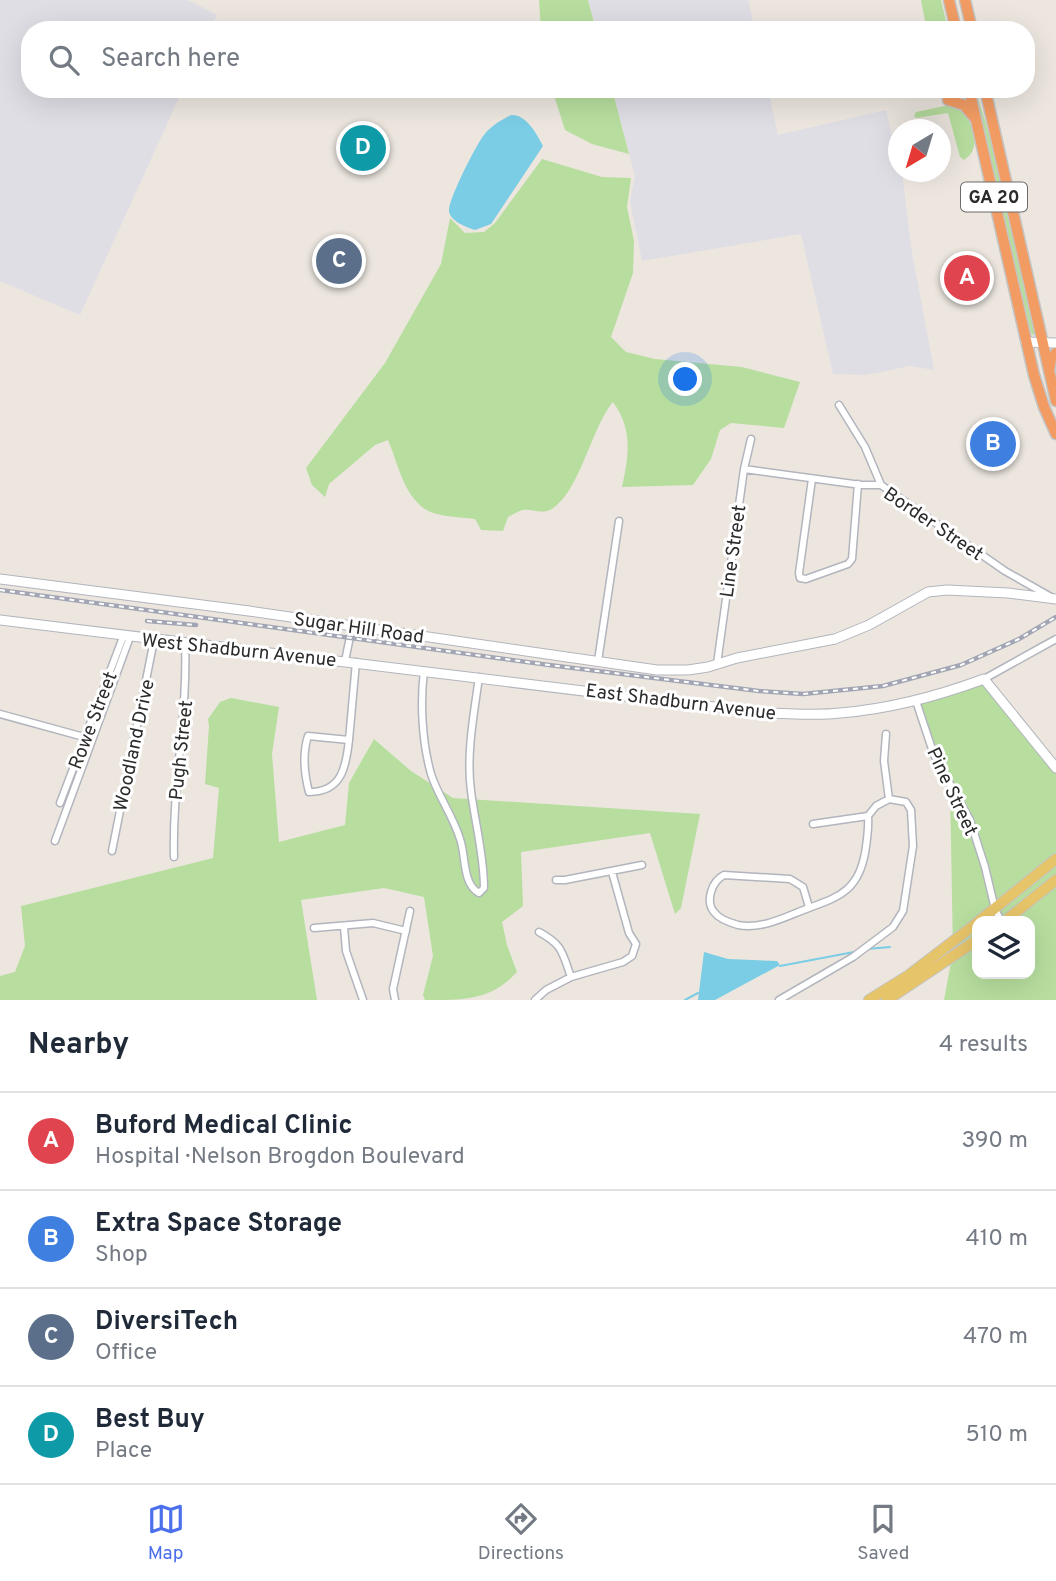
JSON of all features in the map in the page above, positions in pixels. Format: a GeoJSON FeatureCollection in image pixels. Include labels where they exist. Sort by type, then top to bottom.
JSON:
{"type":"FeatureCollection","features":[{"type":"Feature","properties":{"kind":"highway"},"geometry":{"type":"LineString","coordinates":[[949,0],[954,21]]}},
{"type":"Feature","properties":{"kind":"highway"},"geometry":{"type":"LineString","coordinates":[[965,0],[970,21]]}},
{"type":"Feature","properties":{"kind":"highway"},"geometry":{"type":"LineString","coordinates":[[955,98],[977,123]]}},
{"type":"Feature","properties":{"kind":"highway","name":"GA 20"},"geometry":{"type":"LineString","coordinates":[[971,98],[1026,342],[1044,407],[1056,434]]}},
{"type":"Feature","properties":{"kind":"highway","name":"GA 20"},"geometry":{"type":"LineString","coordinates":[[987,98],[1056,401]]}},
{"type":"Feature","properties":{"kind":"highway"},"geometry":{"type":"LineString","coordinates":[[1049,373],[1050,364],[1056,354]]}},
{"type":"Feature","properties":{"kind":"main road"},"geometry":{"type":"LineString","coordinates":[[986,916],[1056,859]]}},
{"type":"Feature","properties":{"kind":"main road"},"geometry":{"type":"LineString","coordinates":[[1009,916],[1056,880]]}},
{"type":"Feature","properties":{"kind":"main road"},"geometry":{"type":"LineString","coordinates":[[869,1000],[909,975],[972,927]]}},
{"type":"Feature","properties":{"kind":"main road"},"geometry":{"type":"LineString","coordinates":[[887,1000],[972,943]]}},
{"type":"Feature","properties":{"kind":"street"},"geometry":{"type":"LineString","coordinates":[[1026,342],[1056,344]]}},
{"type":"Feature","properties":{"kind":"street"},"geometry":{"type":"LineString","coordinates":[[839,405],[865,447],[881,485]]}},
{"type":"Feature","properties":{"kind":"street","name":"Line Street"},"geometry":{"type":"LineString","coordinates":[[717,664],[744,469],[751,439]]}},
{"type":"Feature","properties":{"kind":"street","name":"Border Street"},"geometry":{"type":"LineString","coordinates":[[744,469],[881,485],[1005,571],[1056,599]]}},
{"type":"Feature","properties":{"kind":"street"},"geometry":{"type":"LineString","coordinates":[[812,479],[799,573],[800,578],[806,579],[848,564],[852,559],[858,484]]}},
{"type":"Feature","properties":{"kind":"street"},"geometry":{"type":"LineString","coordinates":[[598,661],[619,521]]}},
{"type":"Feature","properties":{"kind":"street","name":"Sugar Hill Road"},"geometry":{"type":"LineString","coordinates":[[0,579],[657,670],[688,670],[835,639],[869,625],[928,592],[947,590],[1008,593],[1056,599]]}},
{"type":"Feature","properties":{"kind":"street","name":"West Shadburn Avenue"},"geometry":{"type":"LineString","coordinates":[[0,620],[479,677]]}},
{"type":"Feature","properties":{"kind":"street"},"geometry":{"type":"LineString","coordinates":[[345,661],[352,626]]}},
{"type":"Feature","properties":{"kind":"street"},"geometry":{"type":"LineString","coordinates":[[55,841],[126,637]]}},
{"type":"Feature","properties":{"kind":"street","name":"Rowe Street"},"geometry":{"type":"LineString","coordinates":[[60,803],[126,637]]}},
{"type":"Feature","properties":{"kind":"street"},"geometry":{"type":"LineString","coordinates":[[1056,639],[984,679],[1056,768]]}},
{"type":"Feature","properties":{"kind":"street","name":"Woodland Drive"},"geometry":{"type":"LineString","coordinates":[[111,851],[155,640]]}},
{"type":"Feature","properties":{"kind":"street","name":"Pugh Street"},"geometry":{"type":"LineString","coordinates":[[174,857],[176,783],[186,688],[185,643]]}},
{"type":"Feature","properties":{"kind":"street"},"geometry":{"type":"LineString","coordinates":[[349,740],[308,736],[304,775],[309,792],[326,790],[340,778],[346,765],[349,740],[356,662]]}},
{"type":"Feature","properties":{"kind":"street"},"geometry":{"type":"LineString","coordinates":[[424,671],[420,705],[431,774],[460,837],[466,858],[466,875],[473,890],[479,893],[484,888],[484,871],[469,767],[479,677]]}},
{"type":"Feature","properties":{"kind":"street","name":"East Shadburn Avenue"},"geometry":{"type":"LineString","coordinates":[[479,677],[764,713],[840,713],[883,707],[916,701],[984,679]]}},
{"type":"Feature","properties":{"kind":"street","name":"Pine Street"},"geometry":{"type":"LineString","coordinates":[[916,701],[934,755],[970,820],[995,909],[1000,916]]}},
{"type":"Feature","properties":{"kind":"street"},"geometry":{"type":"LineString","coordinates":[[0,714],[84,737]]}},
{"type":"Feature","properties":{"kind":"street"},"geometry":{"type":"LineString","coordinates":[[886,734],[884,761],[889,799]]}},
{"type":"Feature","properties":{"kind":"street"},"geometry":{"type":"LineString","coordinates":[[779,1000],[853,957],[893,927],[903,911],[913,846],[911,810],[906,802],[889,799],[876,806],[868,816],[813,824]]}},
{"type":"Feature","properties":{"kind":"street"},"geometry":{"type":"LineString","coordinates":[[809,907],[803,887],[790,879],[724,876],[717,879],[712,887],[711,905],[715,914],[742,926],[769,923],[834,899],[856,881],[862,870],[869,827],[868,816]]}},
{"type":"Feature","properties":{"kind":"street"},"geometry":{"type":"LineString","coordinates":[[556,880],[642,866]]}},
{"type":"Feature","properties":{"kind":"street"},"geometry":{"type":"LineString","coordinates":[[535,1000],[546,990],[571,977],[624,962],[635,950],[636,944],[629,933],[612,872]]}},
{"type":"Feature","properties":{"kind":"street"},"geometry":{"type":"LineString","coordinates":[[395,1000],[393,989],[410,911]]}},
{"type":"Feature","properties":{"kind":"street"},"geometry":{"type":"LineString","coordinates":[[314,928],[373,923],[406,931]]}},
{"type":"Feature","properties":{"kind":"street"},"geometry":{"type":"LineString","coordinates":[[344,927],[346,951],[363,1000]]}},
{"type":"Feature","properties":{"kind":"street"},"geometry":{"type":"LineString","coordinates":[[539,932],[555,941],[571,977]]}},
{"type":"Feature","properties":{"kind":"shaded area"},"geometry":{"type":"Polygon","coordinates":[[[0,0],[188,0],[217,15],[214,21],[21,21],[21,98],[179,98],[80,315],[0,281],[0,0]]]}},
{"type":"Feature","properties":{"kind":"shaded area"},"geometry":{"type":"Polygon","coordinates":[[[588,0],[748,0],[753,21],[594,21],[588,0]]]}},
{"type":"Feature","properties":{"kind":"shaded area"},"geometry":{"type":"Polygon","coordinates":[[[614,98],[770,98],[778,135],[886,110],[888,182],[903,182],[911,247],[934,370],[910,366],[866,375],[833,374],[801,234],[642,261],[630,202],[635,176],[614,98]]]}},
{"type":"Feature","properties":{"kind":"green space"},"geometry":{"type":"Polygon","coordinates":[[[539,0],[588,0],[594,21],[540,21],[539,0]]]}},
{"type":"Feature","properties":{"kind":"green space"},"geometry":{"type":"Polygon","coordinates":[[[921,0],[941,0],[946,21],[925,21],[921,0]]]}},
{"type":"Feature","properties":{"kind":"green space"},"geometry":{"type":"Polygon","coordinates":[[[555,98],[614,98],[629,154],[592,144],[565,130],[555,98]]]}},
{"type":"Feature","properties":{"kind":"green space"},"geometry":{"type":"Polygon","coordinates":[[[978,98],[995,152],[1035,330],[1033,336],[1022,300],[976,102],[978,98]]]}},
{"type":"Feature","properties":{"kind":"green space"},"geometry":{"type":"Polygon","coordinates":[[[959,105],[974,133],[974,148],[970,154],[964,160],[960,157],[948,113],[916,118],[916,112],[959,105]]]}},
{"type":"Feature","properties":{"kind":"green space"},"geometry":{"type":"Polygon","coordinates":[[[542,159],[602,177],[631,178],[627,207],[634,241],[633,273],[611,337],[626,352],[655,359],[742,367],[800,382],[784,428],[731,423],[720,430],[711,459],[693,485],[622,487],[628,443],[624,423],[613,402],[605,413],[577,476],[560,502],[547,511],[523,510],[515,513],[508,517],[503,531],[481,530],[475,519],[442,515],[425,509],[406,487],[388,440],[375,445],[329,484],[325,497],[312,485],[306,468],[385,363],[441,264],[450,218],[465,233],[484,232],[495,223],[542,159]]]}},
{"type":"Feature","properties":{"kind":"green space"},"geometry":{"type":"Polygon","coordinates":[[[983,681],[1056,770],[1056,1000],[944,1000],[953,951],[950,788],[928,740],[917,694],[951,690],[983,681]]]}},
{"type":"Feature","properties":{"kind":"green space"},"geometry":{"type":"Polygon","coordinates":[[[231,698],[279,707],[272,754],[279,842],[345,825],[349,783],[374,739],[411,771],[453,798],[700,814],[681,908],[675,914],[650,833],[521,852],[523,906],[502,922],[517,972],[497,988],[477,996],[453,1000],[425,1000],[423,995],[433,956],[424,897],[384,888],[301,900],[317,1000],[0,1000],[0,976],[15,972],[25,946],[21,906],[213,858],[219,788],[205,784],[208,719],[220,702],[231,698]]]}},
{"type":"Feature","properties":{"kind":"water"},"geometry":{"type":"Polygon","coordinates":[[[511,115],[526,121],[543,146],[491,224],[475,230],[452,218],[450,205],[463,173],[484,135],[511,115]]]}},
{"type":"Feature","properties":{"kind":"water"},"geometry":{"type":"Polygon","coordinates":[[[704,952],[728,959],[777,961],[780,965],[715,1000],[698,1000],[704,952]]]}},
{"type":"Feature","properties":{"kind":"waterway"},"geometry":{"type":"LineString","coordinates":[[867,949],[890,947]]}},
{"type":"Feature","properties":{"kind":"waterway"},"geometry":{"type":"LineString","coordinates":[[780,966],[854,952]]}},
{"type":"Feature","properties":{"kind":"waterway"},"geometry":{"type":"LineString","coordinates":[[685,1000],[698,993]]}},
{"type":"Feature","properties":{"kind":"railway"},"geometry":{"type":"LineString","coordinates":[[0,590],[549,665],[803,694],[883,686],[961,665],[1019,639],[1056,617]]}},
{"type":"Feature","properties":{"kind":"railway"},"geometry":{"type":"LineString","coordinates":[[147,621],[196,625]]}},
{"type":"Feature","properties":{"kind":"place","name":"Best Buy"},"geometry":{"type":"Point","coordinates":[363,148]}},
{"type":"Feature","properties":{"kind":"place","name":"DiversiTech"},"geometry":{"type":"Point","coordinates":[339,261]}},
{"type":"Feature","properties":{"kind":"place","name":"Buford Medical Clinic"},"geometry":{"type":"Point","coordinates":[967,278]}},
{"type":"Feature","properties":{"kind":"place","name":"Extra Space Storage"},"geometry":{"type":"Point","coordinates":[993,444]}}]}
